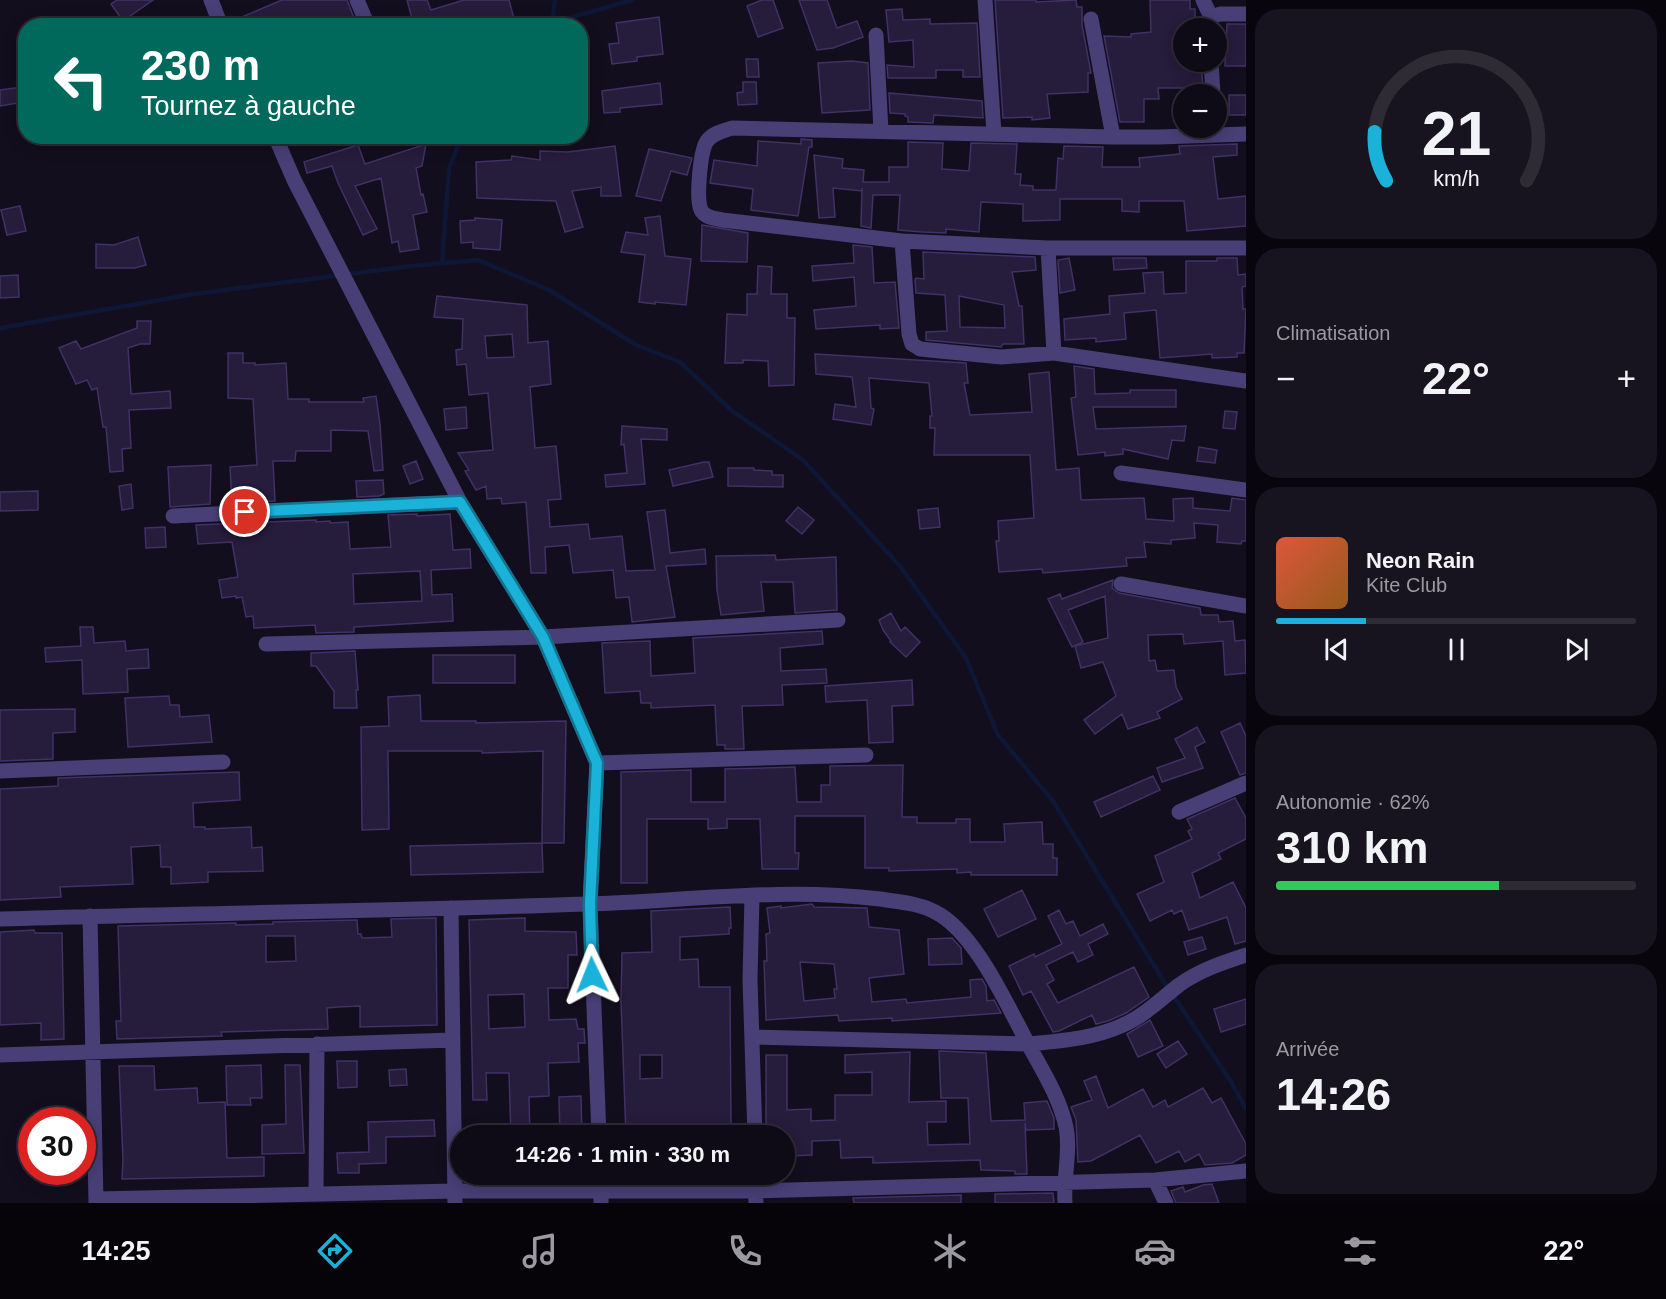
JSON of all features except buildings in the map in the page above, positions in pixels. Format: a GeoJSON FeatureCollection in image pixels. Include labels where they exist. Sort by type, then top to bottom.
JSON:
{"type":"FeatureCollection","features":[{"type":"Feature","properties":{"kind":"street"},"geometry":{"type":"LineString","coordinates":[[211,0],[218,18]]}},
{"type":"Feature","properties":{"kind":"street"},"geometry":{"type":"LineString","coordinates":[[985,0],[994,133]]}},
{"type":"Feature","properties":{"kind":"street"},"geometry":{"type":"LineString","coordinates":[[1203,0],[1208,18]]}},
{"type":"Feature","properties":{"kind":"street"},"geometry":{"type":"LineString","coordinates":[[364,2],[367,18]]}},
{"type":"Feature","properties":{"kind":"street"},"geometry":{"type":"LineString","coordinates":[[1215,18],[1220,14],[1246,14]]}},
{"type":"Feature","properties":{"kind":"street"},"geometry":{"type":"LineString","coordinates":[[1091,19],[1113,137]]}},
{"type":"Feature","properties":{"kind":"street"},"geometry":{"type":"LineString","coordinates":[[876,35],[881,131]]}},
{"type":"Feature","properties":{"kind":"street"},"geometry":{"type":"LineString","coordinates":[[1173,133],[1113,137],[732,128],[713,135],[705,143],[698,198],[702,211],[707,217],[902,241],[1048,248],[1246,248]]}},
{"type":"Feature","properties":{"kind":"street"},"geometry":{"type":"LineString","coordinates":[[1227,132],[1246,134]]}},
{"type":"Feature","properties":{"kind":"street"},"geometry":{"type":"LineString","coordinates":[[278,144],[294,180],[460,502],[543,637],[597,763],[590,904],[598,1125]]}},
{"type":"Feature","properties":{"kind":"street"},"geometry":{"type":"LineString","coordinates":[[902,241],[912,344],[920,349],[1001,357],[1054,353],[1246,381]]}},
{"type":"Feature","properties":{"kind":"street"},"geometry":{"type":"LineString","coordinates":[[1048,248],[1054,353]]}},
{"type":"Feature","properties":{"kind":"street"},"geometry":{"type":"LineString","coordinates":[[1121,473],[1246,490]]}},
{"type":"Feature","properties":{"kind":"street"},"geometry":{"type":"LineString","coordinates":[[173,516],[460,502]]}},
{"type":"Feature","properties":{"kind":"street"},"geometry":{"type":"LineString","coordinates":[[1121,585],[1246,606]]}},
{"type":"Feature","properties":{"kind":"street"},"geometry":{"type":"LineString","coordinates":[[266,644],[543,637],[838,620]]}},
{"type":"Feature","properties":{"kind":"street"},"geometry":{"type":"LineString","coordinates":[[597,763],[866,755]]}},
{"type":"Feature","properties":{"kind":"street"},"geometry":{"type":"LineString","coordinates":[[0,771],[223,762]]}},
{"type":"Feature","properties":{"kind":"street"},"geometry":{"type":"LineString","coordinates":[[1179,812],[1246,783]]}},
{"type":"Feature","properties":{"kind":"street"},"geometry":{"type":"LineString","coordinates":[[0,919],[590,904],[842,894],[915,905],[934,911],[951,922],[979,956],[1047,1075],[1066,1126],[1068,1139],[1064,1182],[1065,1203]]}},
{"type":"Feature","properties":{"kind":"street"},"geometry":{"type":"LineString","coordinates":[[752,896],[750,980],[754,1125]]}},
{"type":"Feature","properties":{"kind":"street"},"geometry":{"type":"LineString","coordinates":[[451,908],[455,1197]]}},
{"type":"Feature","properties":{"kind":"street"},"geometry":{"type":"LineString","coordinates":[[90,916],[96,1201],[316,1194],[455,1197],[755,1197],[1064,1182],[1155,1180],[1246,1171]]}},
{"type":"Feature","properties":{"kind":"street"},"geometry":{"type":"LineString","coordinates":[[753,1037],[1028,1044],[1072,1039],[1122,1026],[1194,975],[1212,965],[1246,955]]}},
{"type":"Feature","properties":{"kind":"street"},"geometry":{"type":"LineString","coordinates":[[0,1055],[453,1040]]}},
{"type":"Feature","properties":{"kind":"street"},"geometry":{"type":"LineString","coordinates":[[316,1044],[316,1194]]}},
{"type":"Feature","properties":{"kind":"street"},"geometry":{"type":"LineString","coordinates":[[1155,1180],[1166,1203]]}},
{"type":"Feature","properties":{"kind":"waterway"},"geometry":{"type":"LineString","coordinates":[[553,18],[555,0]]}},
{"type":"Feature","properties":{"kind":"waterway"},"geometry":{"type":"LineString","coordinates":[[572,18],[632,0]]}},
{"type":"Feature","properties":{"kind":"waterway"},"geometry":{"type":"LineString","coordinates":[[442,263],[449,169],[459,144]]}},
{"type":"Feature","properties":{"kind":"waterway"},"geometry":{"type":"LineString","coordinates":[[0,328],[194,294],[412,266],[478,260],[549,290],[636,345],[680,362],[731,410],[803,460],[900,566],[966,658],[998,735],[1053,801],[1168,988]]}},
{"type":"Feature","properties":{"kind":"waterway"},"geometry":{"type":"LineString","coordinates":[[1173,995],[1230,1080],[1246,1109]]}},
{"type":"Feature","properties":{"kind":"route"},"geometry":{"type":"LineString","coordinates":[[245,512],[460,502],[543,637],[597,763],[590,904],[592,975]]}}]}
